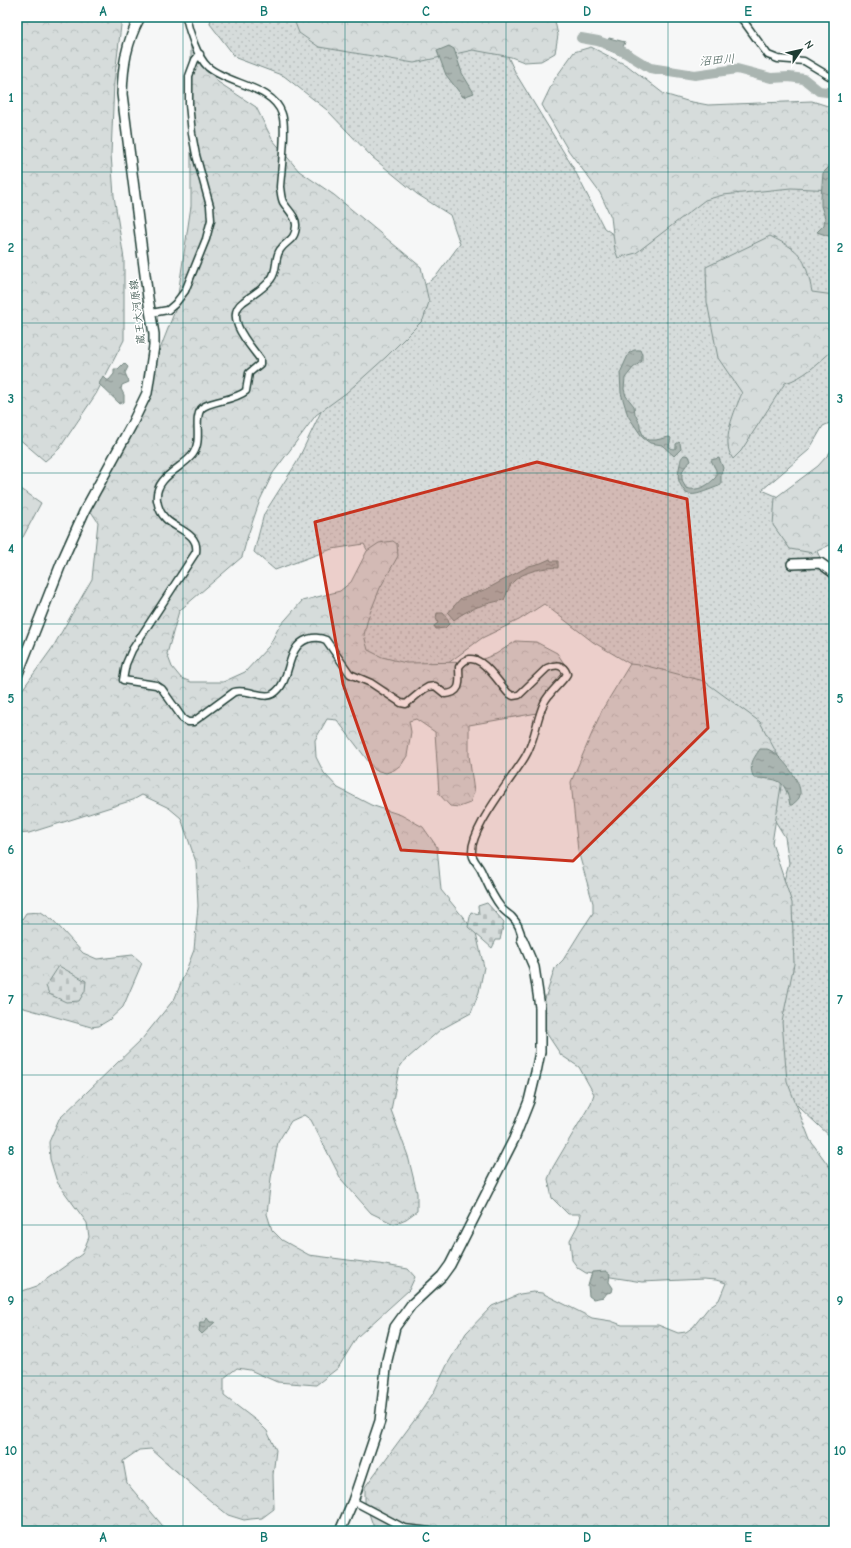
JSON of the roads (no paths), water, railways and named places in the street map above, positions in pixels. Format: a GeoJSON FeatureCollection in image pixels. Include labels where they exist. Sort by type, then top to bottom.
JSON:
{"type":"FeatureCollection","features":[{"type":"Feature","properties":{"kind":"main road","name":"蔵王大河原線"},"geometry":{"type":"LineString","coordinates":[[17,676],[60,566],[85,510],[147,393],[154,346],[154,334],[122,94],[123,72],[127,47],[140,17]]}},
{"type":"Feature","properties":{"kind":"main road"},"geometry":{"type":"LineString","coordinates":[[792,564],[820,563],[834,573]]}},
{"type":"Feature","properties":{"kind":"main road"},"geometry":{"type":"LineString","coordinates":[[340,1531],[353,1501],[380,1421],[387,1360],[395,1327],[401,1316],[442,1276],[450,1265],[514,1139],[529,1101],[540,1052],[540,1006],[534,967],[522,939]]}},
{"type":"Feature","properties":{"kind":"street"},"geometry":{"type":"LineString","coordinates":[[186,17],[190,34],[208,67],[266,95],[275,102],[282,114],[284,126],[280,187],[281,197],[283,203],[296,221],[296,226],[291,241],[280,249],[275,274],[263,288],[237,308],[235,320],[239,329],[260,359],[260,364],[249,373],[246,391],[235,398],[207,405],[202,409],[199,415],[199,441],[193,454],[165,479],[156,496],[160,511],[166,519],[192,536],[197,546],[196,552],[132,650],[126,664],[123,680],[156,686],[162,689],[183,719],[188,722],[193,722],[234,692],[241,690],[266,696],[273,694],[278,690],[284,680],[294,650],[298,645],[313,638],[326,640],[350,674],[371,683],[401,703],[406,704],[428,687],[435,686],[445,694],[451,694],[456,690],[461,682],[459,666],[467,659],[472,658],[484,664],[501,686],[513,696],[519,695],[547,668],[553,665],[560,665],[565,669],[567,674],[544,701],[526,757],[507,782],[476,832],[472,848],[472,857],[480,868],[490,891],[502,909],[514,918],[521,933],[522,939]]}},
{"type":"Feature","properties":{"kind":"street"},"geometry":{"type":"LineString","coordinates":[[740,17],[768,55],[778,59],[804,61],[829,76],[834,77]]}},
{"type":"Feature","properties":{"kind":"street"},"geometry":{"type":"LineString","coordinates":[[151,313],[168,310],[175,304],[185,291],[206,239],[211,220],[210,206],[196,155],[189,104],[189,76],[195,60],[200,54]]}},
{"type":"Feature","properties":{"kind":"street"},"geometry":{"type":"LineString","coordinates":[[353,1501],[404,1528],[430,1531]]}},
{"type":"Feature","properties":{"kind":"water"},"geometry":{"type":"Polygon","coordinates":[[[609,38],[625,42],[620,55],[606,49],[609,38]]]}},
{"type":"Feature","properties":{"kind":"water"},"geometry":{"type":"Polygon","coordinates":[[[449,46],[454,49],[462,73],[474,93],[463,97],[446,75],[437,51],[449,46]]]}},
{"type":"Feature","properties":{"kind":"water"},"geometry":{"type":"Polygon","coordinates":[[[830,166],[834,166],[834,238],[817,232],[824,225],[825,218],[821,206],[823,173],[830,166]]]}},
{"type":"Feature","properties":{"kind":"water"},"geometry":{"type":"Polygon","coordinates":[[[634,350],[640,350],[642,361],[633,368],[625,378],[624,389],[626,396],[634,406],[635,414],[644,437],[648,440],[656,440],[669,437],[671,438],[669,447],[673,449],[676,448],[676,444],[679,442],[680,443],[681,449],[674,456],[662,445],[650,443],[643,438],[628,416],[621,393],[620,373],[629,353],[634,350]]]}},
{"type":"Feature","properties":{"kind":"water"},"geometry":{"type":"Polygon","coordinates":[[[124,363],[128,367],[125,373],[129,382],[122,385],[121,389],[124,395],[124,402],[120,404],[99,384],[103,376],[109,380],[114,374],[114,369],[118,369],[124,363]]]}},
{"type":"Feature","properties":{"kind":"water"},"geometry":{"type":"Polygon","coordinates":[[[684,455],[689,456],[691,461],[682,473],[682,480],[686,488],[698,489],[713,480],[716,477],[716,470],[711,460],[719,458],[723,468],[721,474],[721,485],[698,494],[686,493],[679,482],[678,476],[681,460],[684,455]]]}},
{"type":"Feature","properties":{"kind":"water"},"geometry":{"type":"Polygon","coordinates":[[[550,559],[551,561],[558,561],[558,568],[535,570],[523,575],[512,583],[504,600],[478,607],[454,620],[448,613],[461,598],[487,589],[529,566],[550,559]]]}},
{"type":"Feature","properties":{"kind":"water"},"geometry":{"type":"Polygon","coordinates":[[[437,613],[443,613],[448,619],[449,624],[445,628],[436,629],[434,626],[438,623],[436,618],[437,613]]]}},
{"type":"Feature","properties":{"kind":"water"},"geometry":{"type":"Polygon","coordinates":[[[760,749],[767,749],[778,756],[790,770],[799,785],[800,792],[798,799],[792,805],[790,805],[786,790],[779,782],[769,779],[754,778],[751,766],[760,749]]]}},
{"type":"Feature","properties":{"kind":"water"},"geometry":{"type":"Polygon","coordinates":[[[606,1271],[610,1274],[609,1282],[613,1288],[612,1292],[607,1293],[604,1297],[593,1299],[589,1296],[588,1286],[592,1272],[606,1271]]]}},
{"type":"Feature","properties":{"kind":"water"},"geometry":{"type":"Polygon","coordinates":[[[207,1318],[210,1322],[215,1322],[202,1334],[199,1331],[200,1322],[205,1322],[207,1318]]]}},
{"type":"Feature","properties":{"kind":"waterway","name":"沼田川"},"geometry":{"type":"LineString","coordinates":[[581,38],[598,41],[609,45],[624,52],[650,68],[695,75],[737,69],[771,78],[789,77],[804,79],[819,91],[834,93]]}}]}
